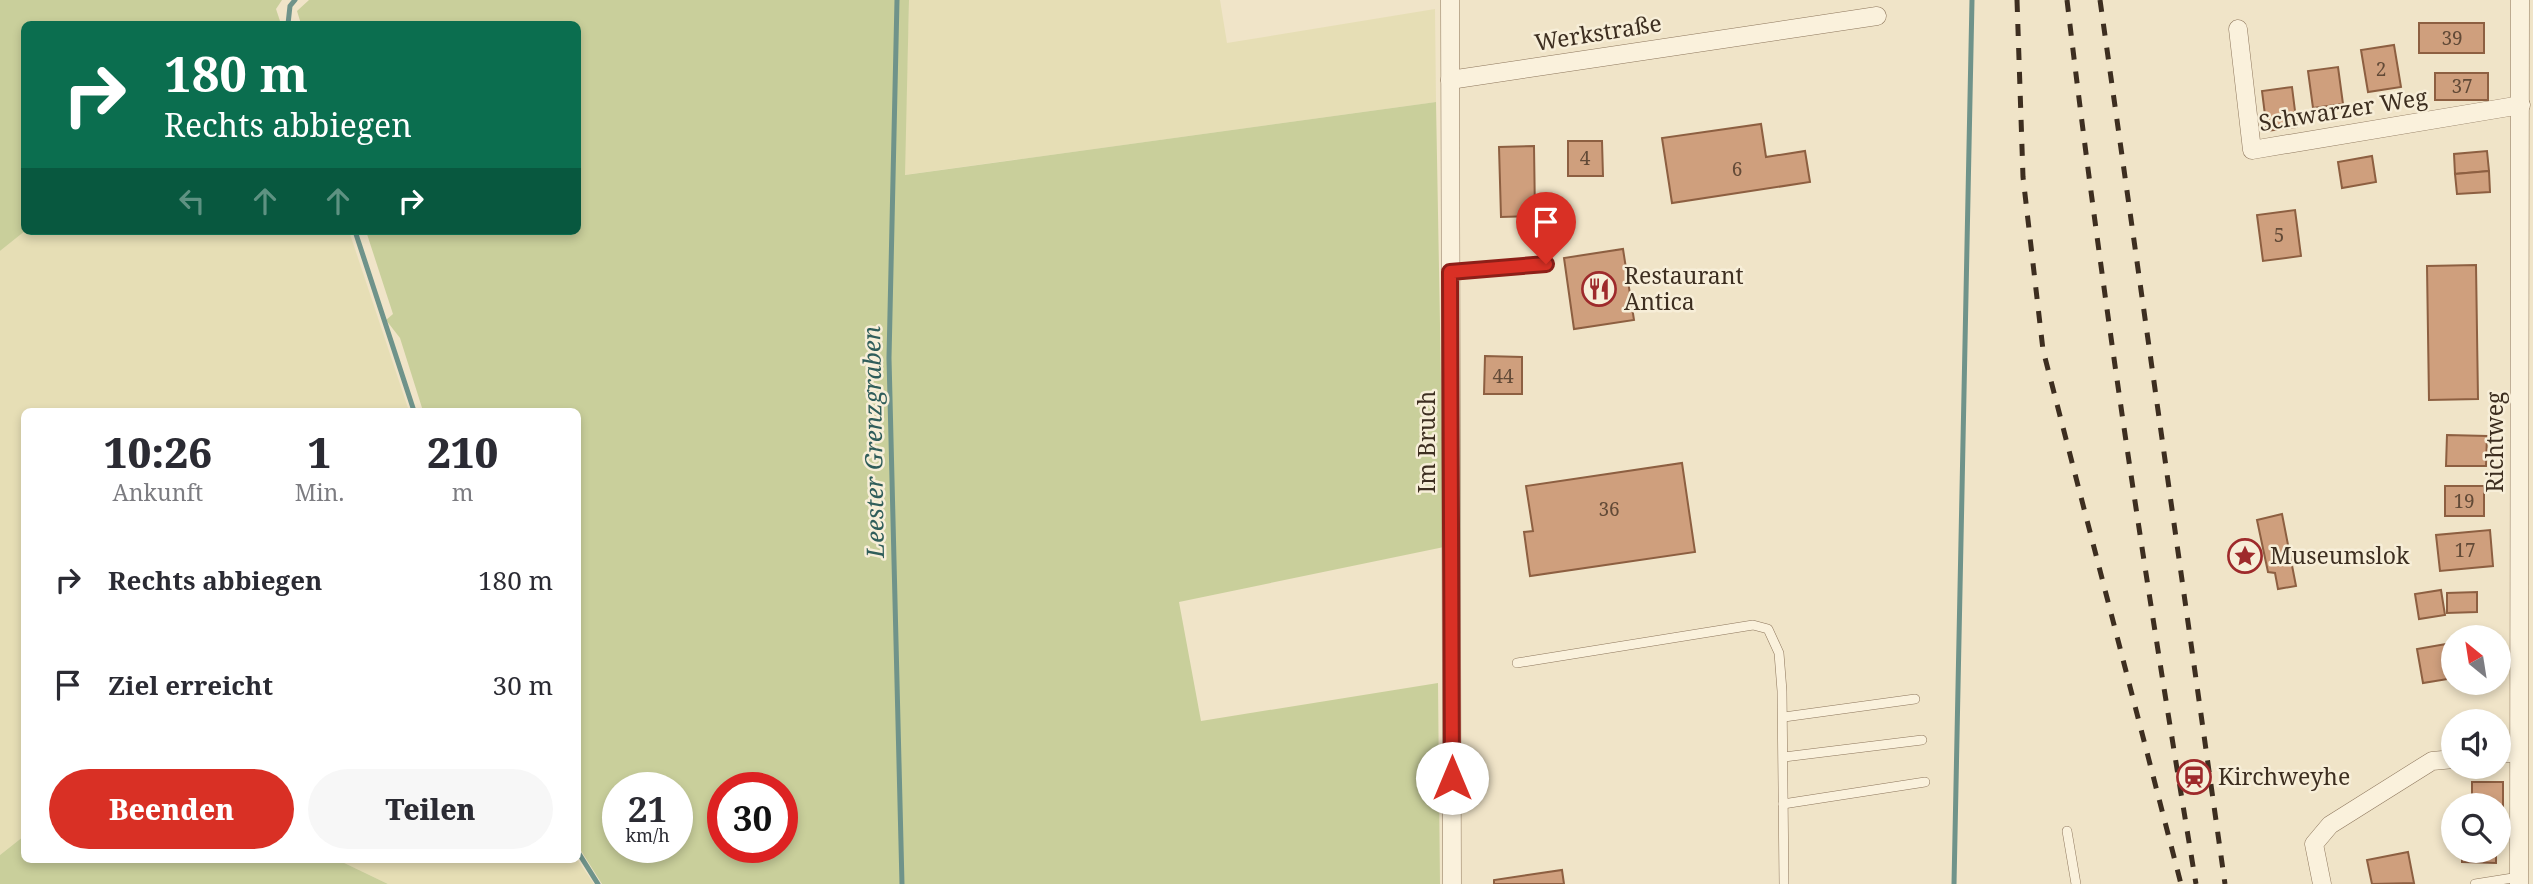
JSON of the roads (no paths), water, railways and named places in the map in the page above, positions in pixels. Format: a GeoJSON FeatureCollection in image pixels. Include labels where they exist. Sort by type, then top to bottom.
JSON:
{"type":"FeatureCollection","features":[{"type":"Feature","properties":{"kind":"street","name":"Im Bruch"},"geometry":{"type":"LineString","coordinates":[[1450,0],[1452,884]]}},
{"type":"Feature","properties":{"kind":"street","name":"Richtweg"},"geometry":{"type":"LineString","coordinates":[[2519,880],[2518,752],[2526,583],[2526,264],[2521,105],[2527,39],[2520,0]]}},
{"type":"Feature","properties":{"kind":"street","name":"Werkstraße"},"geometry":{"type":"LineString","coordinates":[[1450,80],[1877,16]]}},
{"type":"Feature","properties":{"kind":"street","name":"Schwarzer Weg"},"geometry":{"type":"LineString","coordinates":[[2238,29],[2252,150],[2521,105]]}},
{"type":"Feature","properties":{"kind":"street"},"geometry":{"type":"LineString","coordinates":[[2511,753],[2518,752]]}},
{"type":"Feature","properties":{"kind":"street"},"geometry":{"type":"LineString","coordinates":[[2322,884],[2314,844],[2330,825],[2432,761],[2441,760]]}},
{"type":"Feature","properties":{"kind":"lane"},"geometry":{"type":"LineString","coordinates":[[1450,272],[1546,264]]}},
{"type":"Feature","properties":{"kind":"lane"},"geometry":{"type":"LineString","coordinates":[[1517,663],[1753,625],[1768,629],[1775,638],[1779,653],[1784,717],[1784,884]]}},
{"type":"Feature","properties":{"kind":"lane"},"geometry":{"type":"LineString","coordinates":[[1784,717],[1915,699]]}},
{"type":"Feature","properties":{"kind":"lane"},"geometry":{"type":"LineString","coordinates":[[1784,757],[1922,740]]}},
{"type":"Feature","properties":{"kind":"lane"},"geometry":{"type":"LineString","coordinates":[[1783,804],[1925,782]]}},
{"type":"Feature","properties":{"kind":"lane"},"geometry":{"type":"LineString","coordinates":[[2067,831],[2076,884]]}},
{"type":"Feature","properties":{"kind":"lane"},"geometry":{"type":"LineString","coordinates":[[2475,884],[2519,880]]}},
{"type":"Feature","properties":{"kind":"waterway"},"geometry":{"type":"LineString","coordinates":[[288,21],[290,6],[295,0]]}},
{"type":"Feature","properties":{"kind":"waterway","name":"Leester Grenzgraben"},"geometry":{"type":"LineString","coordinates":[[897,0],[889,358],[902,884]]}},
{"type":"Feature","properties":{"kind":"waterway"},"geometry":{"type":"LineString","coordinates":[[1954,884],[1972,0]]}},
{"type":"Feature","properties":{"kind":"waterway"},"geometry":{"type":"LineString","coordinates":[[356,235],[413,408]]}},
{"type":"Feature","properties":{"kind":"waterway"},"geometry":{"type":"LineString","coordinates":[[581,857],[598,884]]}},
{"type":"Feature","properties":{"kind":"railway"},"geometry":{"type":"LineString","coordinates":[[2017,0],[2023,177],[2043,350],[2181,884]]}},
{"type":"Feature","properties":{"kind":"railway"},"geometry":{"type":"LineString","coordinates":[[2067,0],[2126,443],[2196,884]]}},
{"type":"Feature","properties":{"kind":"railway"},"geometry":{"type":"LineString","coordinates":[[2100,0],[2225,884]]}},
{"type":"Feature","properties":{"kind":"place","name":"Restaurant Antica"},"geometry":{"type":"Point","coordinates":[1599,289]}},
{"type":"Feature","properties":{"kind":"place","name":"Museumslok"},"geometry":{"type":"Point","coordinates":[2245,556]}},
{"type":"Feature","properties":{"kind":"place","name":"Kirchweyhe"},"geometry":{"type":"Point","coordinates":[2194,777]}}]}
